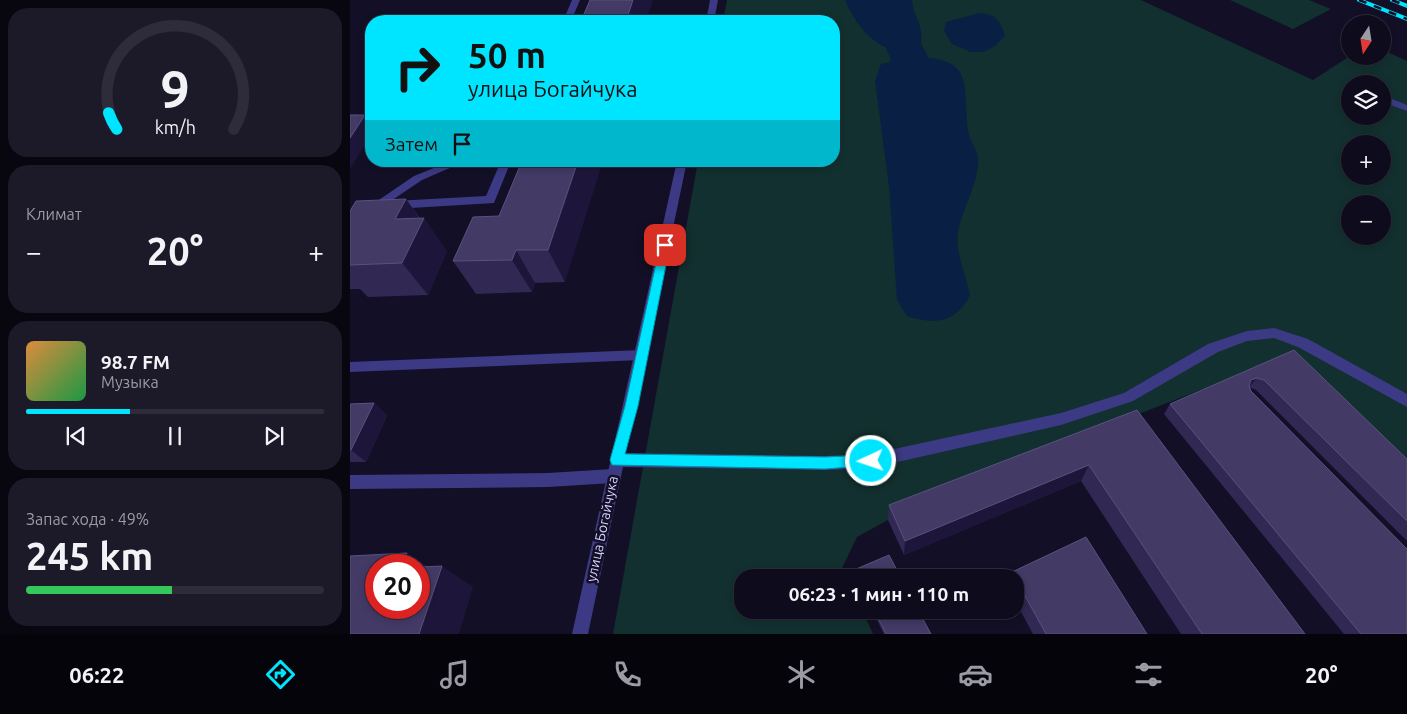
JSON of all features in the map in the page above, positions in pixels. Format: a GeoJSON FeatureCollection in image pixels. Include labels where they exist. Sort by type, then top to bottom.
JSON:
{"type":"FeatureCollection","features":[{"type":"Feature","properties":{"kind":"street"},"geometry":{"type":"LineString","coordinates":[[570,15],[576,0]]}},
{"type":"Feature","properties":{"kind":"street"},"geometry":{"type":"LineString","coordinates":[[711,15],[714,0]]}},
{"type":"Feature","properties":{"kind":"street"},"geometry":{"type":"LineString","coordinates":[[1391,102],[1407,108]]}},
{"type":"Feature","properties":{"kind":"street"},"geometry":{"type":"LineString","coordinates":[[446,167],[418,178],[372,209],[490,200],[504,167]]}},
{"type":"Feature","properties":{"kind":"street","name":"улица Богайчука"},"geometry":{"type":"LineString","coordinates":[[580,634],[613,476],[631,406],[681,167]]}},
{"type":"Feature","properties":{"kind":"street"},"geometry":{"type":"LineString","coordinates":[[617,460],[825,463],[871,461],[1061,420],[1128,397],[1213,348],[1247,336],[1274,333],[1303,343],[1407,401]]}},
{"type":"Feature","properties":{"kind":"street"},"geometry":{"type":"LineString","coordinates":[[350,367],[641,355]]}},
{"type":"Feature","properties":{"kind":"street"},"geometry":{"type":"LineString","coordinates":[[350,482],[548,480],[613,476]]}},
{"type":"Feature","properties":{"kind":"green space"},"geometry":{"type":"Polygon","coordinates":[[[727,0],[1141,0],[1313,80],[1341,62],[1341,65],[1391,65],[1391,54],[1407,61],[1407,469],[1286,357],[1136,415],[888,520],[857,537],[843,569],[734,569],[734,619],[866,619],[873,634],[613,634],[697,167],[840,167],[840,15],[724,15],[727,0]]]}},
{"type":"Feature","properties":{"kind":"green space"},"geometry":{"type":"Polygon","coordinates":[[[1230,0],[1309,0],[1331,9],[1293,29],[1230,0]]]}},
{"type":"Feature","properties":{"kind":"water"},"geometry":{"type":"Polygon","coordinates":[[[845,0],[912,0],[920,26],[921,43],[908,49],[896,50],[874,41],[857,22],[845,0]]]}},
{"type":"Feature","properties":{"kind":"water"},"geometry":{"type":"Polygon","coordinates":[[[980,13],[994,17],[1002,27],[1005,36],[995,46],[984,52],[971,52],[952,44],[944,31],[946,22],[980,13]]]}},
{"type":"Feature","properties":{"kind":"water"},"geometry":{"type":"Polygon","coordinates":[[[909,57],[945,61],[955,66],[961,74],[966,97],[968,130],[978,158],[975,179],[960,224],[957,240],[959,256],[970,295],[958,311],[951,316],[936,321],[907,316],[897,300],[889,187],[875,81],[881,64],[909,57]]]}},
{"type":"Feature","properties":{"kind":"building"},"geometry":{"type":"Polygon","coordinates":[[[590,0],[633,0],[628,15],[584,15],[590,0]]]}},
{"type":"Feature","properties":{"kind":"building"},"geometry":{"type":"Polygon","coordinates":[[[350,115],[365,115],[350,138],[350,115]]]}},
{"type":"Feature","properties":{"kind":"building"},"geometry":{"type":"Polygon","coordinates":[[[519,167],[576,167],[548,250],[516,250],[512,260],[453,261],[473,217],[499,216],[519,167]]]}},
{"type":"Feature","properties":{"kind":"building"},"geometry":{"type":"Polygon","coordinates":[[[406,199],[395,219],[424,218],[402,263],[350,265],[350,211],[356,201],[406,199]]]}},
{"type":"Feature","properties":{"kind":"building"},"geometry":{"type":"Polygon","coordinates":[[[1294,350],[1407,459],[1407,521],[1264,380],[1257,378],[1251,380],[1249,386],[1251,391],[1407,549],[1407,634],[1361,634],[1170,404],[1294,350]]]}},
{"type":"Feature","properties":{"kind":"building"},"geometry":{"type":"Polygon","coordinates":[[[374,403],[351,450],[350,450],[350,404],[374,403]]]}},
{"type":"Feature","properties":{"kind":"building"},"geometry":{"type":"Polygon","coordinates":[[[1137,410],[1305,634],[1202,634],[1089,465],[905,541],[889,505],[1137,410]]]}},
{"type":"Feature","properties":{"kind":"building"},"geometry":{"type":"Polygon","coordinates":[[[1086,537],[1147,634],[1046,634],[1024,594],[1024,569],[1018,569],[1086,537]]]}},
{"type":"Feature","properties":{"kind":"building"},"geometry":{"type":"Polygon","coordinates":[[[365,555],[365,619],[424,619],[419,634],[350,634],[350,556],[365,555]]]}},
{"type":"Feature","properties":{"kind":"building"},"geometry":{"type":"Polygon","coordinates":[[[889,555],[896,569],[856,569],[889,555]]]}},
{"type":"Feature","properties":{"kind":"building"},"geometry":{"type":"Polygon","coordinates":[[[442,566],[430,601],[430,567],[442,566]]]}},
{"type":"Feature","properties":{"kind":"building"},"geometry":{"type":"Polygon","coordinates":[[[878,619],[923,619],[931,634],[886,634],[878,619]]]}},
{"type":"Feature","properties":{"kind":"waterway"},"geometry":{"type":"LineString","coordinates":[[882,0],[909,57],[927,130]]}},
{"type":"Feature","properties":{"kind":"railway"},"geometry":{"type":"LineString","coordinates":[[1359,0],[1407,19]]}},
{"type":"Feature","properties":{"kind":"railway"},"geometry":{"type":"LineString","coordinates":[[1392,0],[1407,6]]}},
{"type":"Feature","properties":{"kind":"route"},"geometry":{"type":"LineString","coordinates":[[665,245],[631,406],[617,460],[825,463],[871,461]]}}]}
